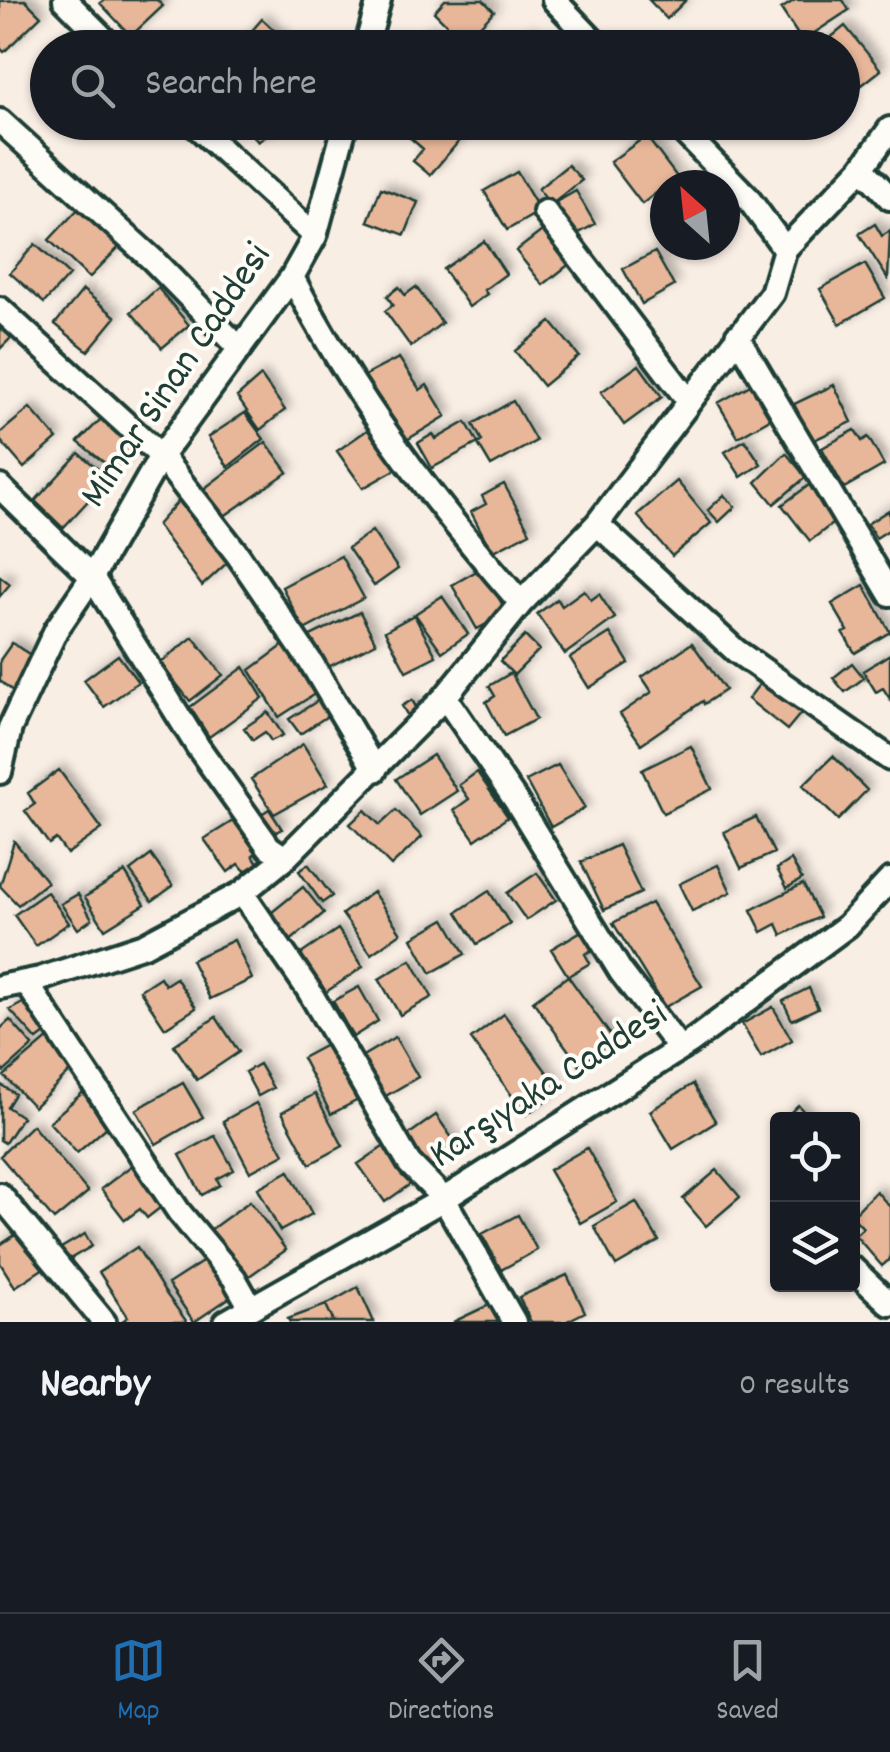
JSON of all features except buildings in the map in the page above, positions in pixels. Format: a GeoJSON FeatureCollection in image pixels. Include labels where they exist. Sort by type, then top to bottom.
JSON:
{"type":"FeatureCollection","features":[{"type":"Feature","properties":{"kind":"street"},"geometry":{"type":"LineString","coordinates":[[65,0],[94,30]]}},
{"type":"Feature","properties":{"kind":"street"},"geometry":{"type":"LineString","coordinates":[[371,30],[379,0]]}},
{"type":"Feature","properties":{"kind":"street"},"geometry":{"type":"LineString","coordinates":[[554,0],[583,30]]}},
{"type":"Feature","properties":{"kind":"street"},"geometry":{"type":"LineString","coordinates":[[0,122],[153,260],[240,349]]}},
{"type":"Feature","properties":{"kind":"street"},"geometry":{"type":"LineString","coordinates":[[0,987],[144,945],[242,893],[285,858],[445,697],[521,603],[597,524],[772,293],[785,249],[862,168],[890,129]]}},
{"type":"Feature","properties":{"kind":"street"},"geometry":{"type":"LineString","coordinates":[[211,140],[315,236]]}},
{"type":"Feature","properties":{"kind":"street","name":"Mimar Sinan Caddesi"},"geometry":{"type":"LineString","coordinates":[[0,772],[5,724],[56,630],[92,577],[161,456],[292,278],[315,236],[341,140]]}},
{"type":"Feature","properties":{"kind":"street"},"geometry":{"type":"LineString","coordinates":[[692,140],[748,197],[785,249]]}},
{"type":"Feature","properties":{"kind":"street"},"geometry":{"type":"LineString","coordinates":[[862,168],[890,198]]}},
{"type":"Feature","properties":{"kind":"street"},"geometry":{"type":"LineString","coordinates":[[545,212],[688,400]]}},
{"type":"Feature","properties":{"kind":"street"},"geometry":{"type":"LineString","coordinates":[[292,278],[356,392],[405,462],[521,603]]}},
{"type":"Feature","properties":{"kind":"street"},"geometry":{"type":"LineString","coordinates":[[0,309],[161,456],[238,554],[312,664],[376,770]]}},
{"type":"Feature","properties":{"kind":"street"},"geometry":{"type":"LineString","coordinates":[[737,336],[890,594]]}},
{"type":"Feature","properties":{"kind":"street"},"geometry":{"type":"LineString","coordinates":[[0,487],[92,577],[198,747],[269,847],[285,858]]}},
{"type":"Feature","properties":{"kind":"street"},"geometry":{"type":"LineString","coordinates":[[597,524],[736,650],[890,759]]}},
{"type":"Feature","properties":{"kind":"street"},"geometry":{"type":"LineString","coordinates":[[445,697],[516,801],[621,972],[680,1050]]}},
{"type":"Feature","properties":{"kind":"street","name":"Karşıyaka Caddesi"},"geometry":{"type":"LineString","coordinates":[[226,1322],[444,1200],[680,1050],[847,926],[890,880]]}},
{"type":"Feature","properties":{"kind":"street"},"geometry":{"type":"LineString","coordinates":[[242,893],[327,1020],[408,1162],[444,1200],[514,1322]]}},
{"type":"Feature","properties":{"kind":"street"},"geometry":{"type":"LineString","coordinates":[[26,982],[178,1212],[234,1278],[251,1308]]}},
{"type":"Feature","properties":{"kind":"street"},"geometry":{"type":"LineString","coordinates":[[0,1195],[104,1322]]}},
{"type":"Feature","properties":{"kind":"street"},"geometry":{"type":"LineString","coordinates":[[860,1276],[890,1304]]}},
{"type":"Feature","properties":{"kind":"street"},"geometry":{"type":"LineString","coordinates":[[886,1322],[890,1315]]}}]}
